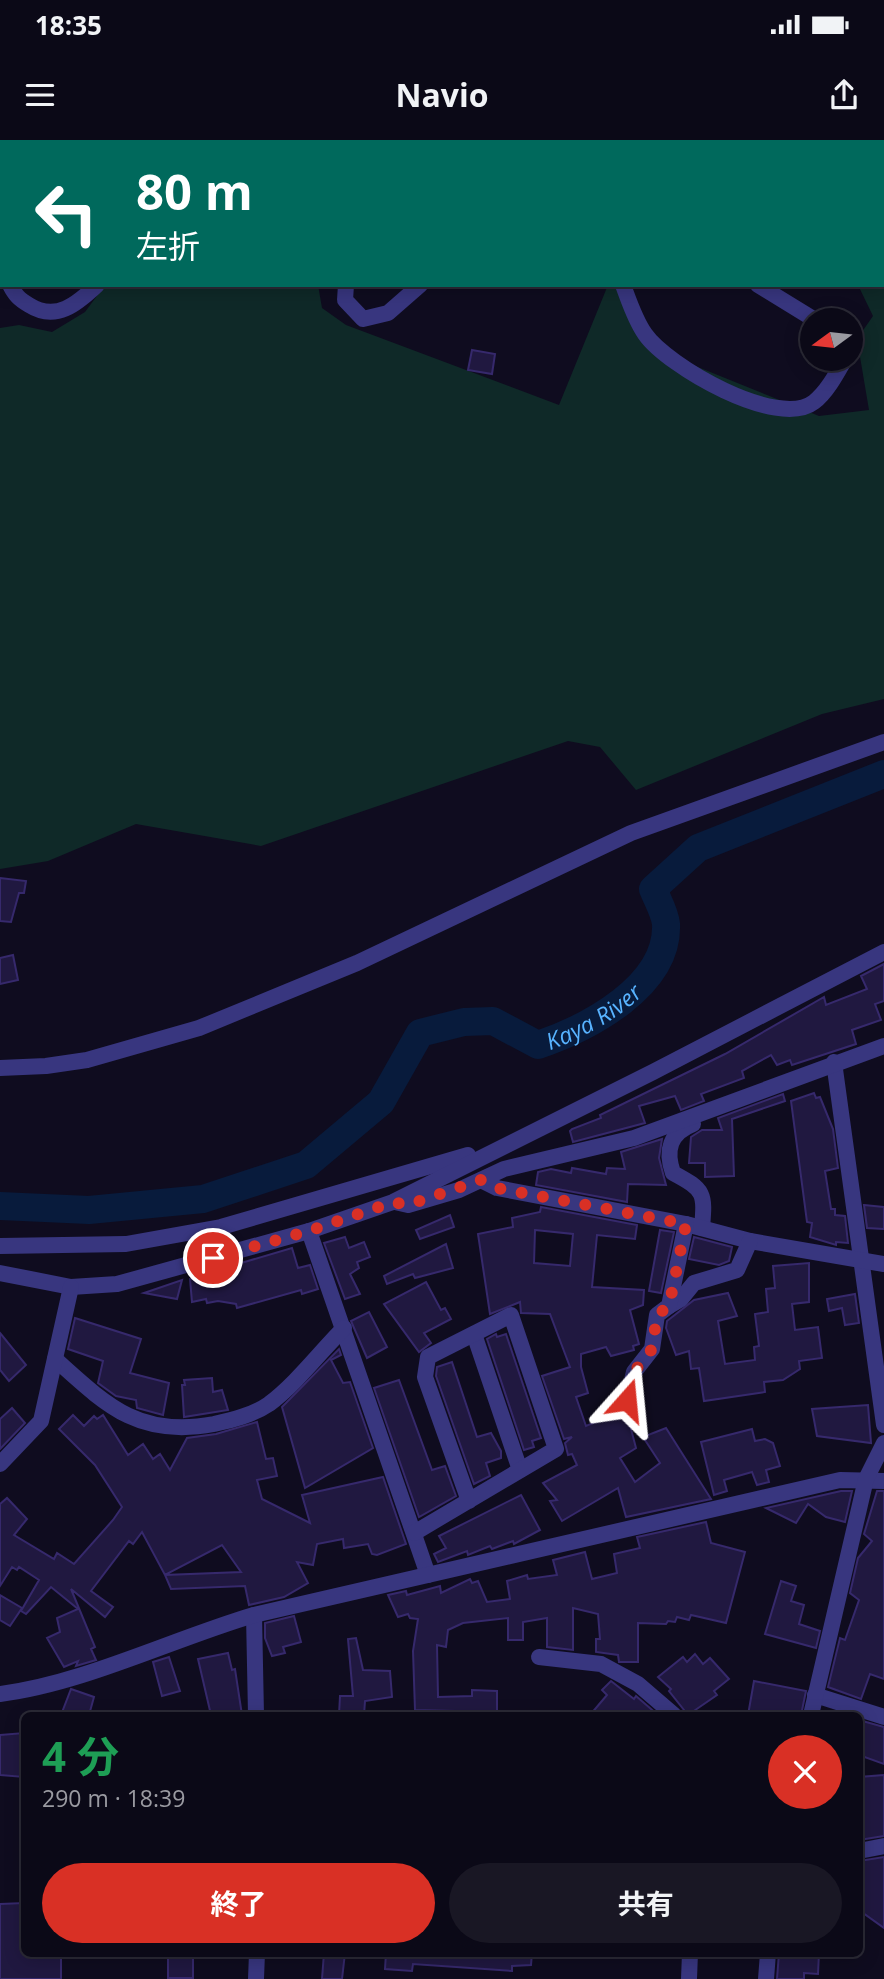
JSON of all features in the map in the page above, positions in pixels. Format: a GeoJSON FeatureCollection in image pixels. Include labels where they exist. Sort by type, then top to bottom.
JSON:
{"type":"FeatureCollection","features":[{"type":"Feature","properties":{"kind":"street"},"geometry":{"type":"LineString","coordinates":[[11,287],[15,296],[35,309],[51,314],[75,306],[95,287]]}},
{"type":"Feature","properties":{"kind":"street"},"geometry":{"type":"LineString","coordinates":[[346,287],[345,300],[350,309],[363,319],[388,313],[418,287]]}},
{"type":"Feature","properties":{"kind":"street"},"geometry":{"type":"LineString","coordinates":[[624,287],[645,334],[665,355],[716,386],[764,407],[793,410],[813,403],[839,371]]}},
{"type":"Feature","properties":{"kind":"street"},"geometry":{"type":"LineString","coordinates":[[761,287],[800,311]]}},
{"type":"Feature","properties":{"kind":"street"},"geometry":{"type":"LineString","coordinates":[[0,1068],[46,1066],[88,1060],[199,1028],[357,963],[631,833],[884,742]]}},
{"type":"Feature","properties":{"kind":"street"},"geometry":{"type":"LineString","coordinates":[[0,1273],[71,1287],[117,1284],[309,1231],[393,1202],[884,951]]}},
{"type":"Feature","properties":{"kind":"street"},"geometry":{"type":"LineString","coordinates":[[393,1202],[408,1205],[538,1160],[634,1138],[834,1062],[884,1046]]}},
{"type":"Feature","properties":{"kind":"street"},"geometry":{"type":"LineString","coordinates":[[834,1062],[884,1425]]}},
{"type":"Feature","properties":{"kind":"street"},"geometry":{"type":"LineString","coordinates":[[669,1306],[704,1199],[697,1186],[673,1173],[668,1160],[670,1142],[681,1129],[703,1120],[701,1112]]}},
{"type":"Feature","properties":{"kind":"street"},"geometry":{"type":"LineString","coordinates":[[0,1246],[126,1244],[194,1232],[234,1224],[469,1155],[477,1159]]}},
{"type":"Feature","properties":{"kind":"street"},"geometry":{"type":"LineString","coordinates":[[481,1180],[497,1188],[694,1226],[750,1241],[884,1264]]}},
{"type":"Feature","properties":{"kind":"street"},"geometry":{"type":"LineString","coordinates":[[309,1231],[428,1576]]}},
{"type":"Feature","properties":{"kind":"street"},"geometry":{"type":"LineString","coordinates":[[627,1400],[634,1372],[652,1349],[657,1315],[681,1299],[694,1283],[737,1270],[750,1241]]}},
{"type":"Feature","properties":{"kind":"street"},"geometry":{"type":"LineString","coordinates":[[0,1464],[41,1421],[71,1287]]}},
{"type":"Feature","properties":{"kind":"street"},"geometry":{"type":"LineString","coordinates":[[414,1534],[556,1449],[510,1315],[428,1357],[425,1377],[469,1501]]}},
{"type":"Feature","properties":{"kind":"street"},"geometry":{"type":"LineString","coordinates":[[55,1359],[106,1405],[137,1421],[172,1428],[209,1425],[234,1420],[268,1404],[344,1328]]}},
{"type":"Feature","properties":{"kind":"street"},"geometry":{"type":"LineString","coordinates":[[474,1334],[520,1470]]}},
{"type":"Feature","properties":{"kind":"street"},"geometry":{"type":"LineString","coordinates":[[812,1712],[866,1479],[884,1443]]}},
{"type":"Feature","properties":{"kind":"street"},"geometry":{"type":"LineString","coordinates":[[0,1694],[63,1681],[198,1631],[254,1615],[840,1480],[884,1481]]}},
{"type":"Feature","properties":{"kind":"street"},"geometry":{"type":"LineString","coordinates":[[254,1615],[257,1712]]}},
{"type":"Feature","properties":{"kind":"street"},"geometry":{"type":"LineString","coordinates":[[539,1657],[601,1664],[638,1684],[671,1712]]}},
{"type":"Feature","properties":{"kind":"street"},"geometry":{"type":"LineString","coordinates":[[815,1695],[884,1717]]}},
{"type":"Feature","properties":{"kind":"street"},"geometry":{"type":"LineString","coordinates":[[863,1851],[884,1846]]}},
{"type":"Feature","properties":{"kind":"street"},"geometry":{"type":"LineString","coordinates":[[256,1979],[257,1957]]}},
{"type":"Feature","properties":{"kind":"street"},"geometry":{"type":"LineString","coordinates":[[689,1979],[690,1957]]}},
{"type":"Feature","properties":{"kind":"street"},"geometry":{"type":"LineString","coordinates":[[765,1979],[768,1957]]}},
{"type":"Feature","properties":{"kind":"green space"},"geometry":{"type":"Polygon","coordinates":[[[104,287],[318,287],[322,308],[346,325],[559,405],[607,287],[631,287],[643,324],[678,359],[819,416],[869,410],[862,371],[863,330],[873,316],[859,287],[884,287],[884,699],[822,714],[636,790],[600,747],[568,741],[261,846],[136,824],[48,861],[0,869],[0,328],[19,325],[52,332],[85,312],[104,287]]]}},
{"type":"Feature","properties":{"kind":"building"},"geometry":{"type":"Polygon","coordinates":[[[472,350],[495,354],[492,374],[468,370],[472,350]]]}},
{"type":"Feature","properties":{"kind":"building"},"geometry":{"type":"Polygon","coordinates":[[[0,878],[26,881],[24,893],[19,893],[11,922],[0,921],[0,878]]]}},
{"type":"Feature","properties":{"kind":"building"},"geometry":{"type":"Polygon","coordinates":[[[13,955],[18,980],[0,984],[0,958],[13,955]]]}},
{"type":"Feature","properties":{"kind":"building"},"geometry":{"type":"Polygon","coordinates":[[[884,964],[884,1001],[875,1004],[881,1020],[852,1030],[856,1044],[792,1065],[790,1060],[777,1065],[771,1055],[742,1071],[744,1078],[701,1094],[704,1101],[681,1110],[675,1096],[639,1106],[645,1123],[573,1142],[570,1131],[572,1129],[601,1118],[600,1115],[725,1054],[824,997],[826,1005],[867,989],[861,976],[884,964]]]}},
{"type":"Feature","properties":{"kind":"building"},"geometry":{"type":"Polygon","coordinates":[[[814,1093],[816,1098],[820,1097],[833,1129],[838,1168],[825,1171],[831,1209],[835,1209],[835,1215],[845,1216],[848,1243],[836,1242],[836,1245],[810,1237],[812,1223],[807,1222],[791,1101],[814,1093]]]}},
{"type":"Feature","properties":{"kind":"building"},"geometry":{"type":"Polygon","coordinates":[[[783,1094],[785,1101],[732,1119],[734,1176],[705,1177],[705,1163],[689,1163],[691,1137],[702,1130],[722,1130],[718,1118],[783,1094]]]}},
{"type":"Feature","properties":{"kind":"building"},"geometry":{"type":"Polygon","coordinates":[[[662,1139],[659,1158],[666,1185],[628,1184],[627,1202],[536,1185],[538,1172],[551,1169],[571,1173],[572,1168],[606,1174],[607,1168],[625,1169],[621,1152],[662,1139]]]}},
{"type":"Feature","properties":{"kind":"building"},"geometry":{"type":"Polygon","coordinates":[[[864,1205],[884,1207],[884,1229],[867,1228],[864,1205]]]}},
{"type":"Feature","properties":{"kind":"building"},"geometry":{"type":"Polygon","coordinates":[[[541,1207],[637,1225],[635,1239],[597,1235],[592,1287],[644,1290],[643,1305],[630,1310],[639,1344],[633,1346],[634,1350],[611,1356],[606,1347],[581,1354],[581,1367],[588,1393],[576,1397],[586,1426],[608,1417],[606,1410],[619,1407],[626,1410],[636,1448],[620,1458],[635,1482],[660,1463],[643,1437],[666,1428],[711,1499],[626,1517],[618,1488],[562,1521],[550,1501],[557,1500],[543,1483],[577,1465],[572,1454],[568,1455],[565,1443],[572,1437],[564,1439],[542,1376],[570,1367],[550,1314],[521,1313],[520,1302],[490,1314],[478,1234],[513,1227],[512,1218],[540,1212],[541,1207]],[[535,1230],[534,1263],[570,1266],[573,1234],[535,1230]]]}},
{"type":"Feature","properties":{"kind":"building"},"geometry":{"type":"Polygon","coordinates":[[[450,1215],[454,1227],[420,1239],[416,1230],[450,1215]]]}},
{"type":"Feature","properties":{"kind":"building"},"geometry":{"type":"Polygon","coordinates":[[[660,1230],[674,1232],[661,1293],[649,1291],[660,1230]]]}},
{"type":"Feature","properties":{"kind":"building"},"geometry":{"type":"Polygon","coordinates":[[[345,1237],[349,1248],[364,1242],[370,1257],[357,1262],[359,1268],[350,1274],[360,1294],[345,1299],[324,1243],[345,1237]]]}},
{"type":"Feature","properties":{"kind":"building"},"geometry":{"type":"Polygon","coordinates":[[[694,1237],[732,1247],[729,1261],[719,1265],[689,1259],[694,1237]]]}},
{"type":"Feature","properties":{"kind":"building"},"geometry":{"type":"Polygon","coordinates":[[[446,1244],[453,1268],[415,1278],[413,1274],[387,1284],[384,1276],[446,1244]]]}},
{"type":"Feature","properties":{"kind":"building"},"geometry":{"type":"Polygon","coordinates":[[[292,1248],[298,1268],[310,1265],[318,1289],[302,1294],[301,1290],[237,1308],[236,1304],[218,1301],[207,1303],[206,1299],[192,1302],[190,1279],[208,1276],[207,1273],[292,1248]]]}},
{"type":"Feature","properties":{"kind":"building"},"geometry":{"type":"Polygon","coordinates":[[[809,1263],[809,1302],[792,1304],[795,1330],[818,1327],[822,1358],[799,1361],[800,1369],[783,1380],[764,1382],[765,1392],[704,1401],[699,1368],[691,1369],[689,1351],[676,1355],[666,1328],[667,1321],[694,1300],[728,1293],[737,1316],[718,1321],[725,1364],[755,1360],[754,1347],[759,1346],[755,1314],[768,1312],[766,1289],[775,1288],[773,1266],[809,1263]]]}},
{"type":"Feature","properties":{"kind":"building"},"geometry":{"type":"Polygon","coordinates":[[[182,1280],[177,1299],[144,1293],[182,1280]]]}},
{"type":"Feature","properties":{"kind":"building"},"geometry":{"type":"Polygon","coordinates":[[[426,1282],[441,1310],[445,1308],[451,1319],[424,1333],[431,1343],[419,1352],[384,1304],[426,1282]]]}},
{"type":"Feature","properties":{"kind":"building"},"geometry":{"type":"Polygon","coordinates":[[[855,1294],[859,1323],[845,1325],[842,1308],[829,1311],[827,1299],[855,1294]]]}},
{"type":"Feature","properties":{"kind":"building"},"geometry":{"type":"Polygon","coordinates":[[[369,1312],[387,1347],[367,1358],[351,1321],[369,1312]]]}},
{"type":"Feature","properties":{"kind":"building"},"geometry":{"type":"Polygon","coordinates":[[[75,1318],[141,1339],[130,1373],[169,1383],[163,1415],[137,1408],[136,1400],[116,1396],[98,1383],[103,1361],[68,1349],[75,1318]]]}},
{"type":"Feature","properties":{"kind":"building"},"geometry":{"type":"Polygon","coordinates":[[[0,1333],[26,1365],[9,1381],[0,1370],[0,1333]]]}},
{"type":"Feature","properties":{"kind":"building"},"geometry":{"type":"Polygon","coordinates":[[[496,1334],[497,1337],[506,1334],[541,1438],[532,1441],[534,1447],[524,1450],[487,1339],[496,1334]]]}},
{"type":"Feature","properties":{"kind":"building"},"geometry":{"type":"Polygon","coordinates":[[[339,1349],[341,1355],[331,1360],[343,1383],[350,1382],[373,1448],[305,1488],[282,1407],[339,1349]]]}},
{"type":"Feature","properties":{"kind":"building"},"geometry":{"type":"Polygon","coordinates":[[[452,1362],[477,1437],[491,1433],[501,1451],[501,1458],[486,1463],[490,1476],[474,1484],[436,1376],[437,1367],[452,1362]]]}},
{"type":"Feature","properties":{"kind":"building"},"geometry":{"type":"Polygon","coordinates":[[[212,1378],[213,1392],[222,1390],[228,1410],[184,1417],[184,1380],[212,1378]]]}},
{"type":"Feature","properties":{"kind":"building"},"geometry":{"type":"Polygon","coordinates":[[[399,1380],[432,1470],[445,1466],[456,1496],[419,1517],[374,1388],[399,1380]]]}},
{"type":"Feature","properties":{"kind":"building"},"geometry":{"type":"Polygon","coordinates":[[[868,1405],[871,1443],[817,1436],[812,1409],[868,1405]]]}},
{"type":"Feature","properties":{"kind":"building"},"geometry":{"type":"Polygon","coordinates":[[[12,1408],[25,1423],[0,1449],[0,1419],[12,1408]]]}},
{"type":"Feature","properties":{"kind":"building"},"geometry":{"type":"Polygon","coordinates":[[[73,1415],[84,1426],[94,1416],[97,1419],[103,1415],[128,1455],[143,1444],[153,1459],[160,1454],[170,1470],[187,1438],[216,1434],[257,1422],[266,1459],[273,1458],[277,1476],[257,1480],[262,1499],[310,1523],[302,1495],[383,1477],[406,1544],[377,1555],[372,1554],[368,1544],[344,1548],[343,1539],[317,1544],[313,1565],[297,1562],[308,1583],[284,1597],[249,1605],[245,1586],[171,1589],[142,1532],[133,1544],[129,1541],[91,1591],[113,1607],[105,1617],[71,1589],[95,1647],[91,1649],[96,1660],[76,1666],[78,1661],[64,1667],[47,1638],[60,1632],[57,1618],[78,1609],[51,1587],[26,1614],[21,1611],[39,1580],[19,1567],[17,1570],[12,1567],[0,1586],[0,1504],[7,1498],[27,1519],[14,1535],[54,1559],[57,1553],[74,1564],[113,1520],[122,1507],[95,1465],[59,1429],[73,1415]],[[222,1545],[165,1575],[241,1572],[222,1545]]]}},
{"type":"Feature","properties":{"kind":"building"},"geometry":{"type":"Polygon","coordinates":[[[752,1429],[755,1441],[765,1439],[773,1443],[780,1466],[766,1470],[769,1482],[757,1485],[752,1472],[724,1480],[727,1491],[714,1495],[701,1442],[752,1429]]]}},
{"type":"Feature","properties":{"kind":"building"},"geometry":{"type":"Polygon","coordinates":[[[841,1491],[852,1491],[845,1522],[826,1517],[808,1504],[796,1523],[766,1508],[841,1491]]]}},
{"type":"Feature","properties":{"kind":"building"},"geometry":{"type":"Polygon","coordinates":[[[877,1491],[884,1491],[884,1679],[870,1674],[861,1699],[828,1687],[840,1638],[845,1640],[859,1600],[850,1593],[858,1558],[872,1541],[864,1534],[877,1491]]]}},
{"type":"Feature","properties":{"kind":"building"},"geometry":{"type":"Polygon","coordinates":[[[521,1495],[540,1530],[514,1544],[513,1541],[492,1549],[490,1546],[468,1555],[467,1551],[438,1562],[434,1554],[446,1548],[439,1536],[521,1495]]]}},
{"type":"Feature","properties":{"kind":"building"},"geometry":{"type":"Polygon","coordinates":[[[706,1522],[711,1543],[745,1552],[726,1623],[691,1615],[689,1620],[677,1617],[675,1622],[668,1621],[666,1624],[638,1623],[638,1662],[619,1662],[618,1655],[596,1652],[596,1639],[600,1639],[598,1614],[573,1608],[573,1650],[547,1647],[547,1618],[523,1622],[523,1640],[508,1640],[508,1618],[463,1623],[448,1630],[446,1647],[437,1645],[438,1697],[472,1696],[472,1690],[497,1691],[497,1712],[415,1710],[413,1651],[418,1619],[410,1618],[408,1614],[398,1617],[388,1595],[406,1591],[407,1595],[440,1586],[441,1593],[470,1579],[472,1583],[478,1581],[487,1602],[510,1599],[507,1581],[527,1575],[528,1579],[557,1575],[553,1560],[585,1552],[592,1579],[617,1573],[614,1554],[640,1548],[637,1537],[706,1522]]]}},
{"type":"Feature","properties":{"kind":"building"},"geometry":{"type":"Polygon","coordinates":[[[781,1581],[796,1586],[791,1601],[804,1605],[799,1624],[820,1631],[816,1648],[765,1634],[781,1581]]]}},
{"type":"Feature","properties":{"kind":"building"},"geometry":{"type":"Polygon","coordinates":[[[0,1595],[22,1608],[10,1626],[0,1620],[0,1595]]]}},
{"type":"Feature","properties":{"kind":"building"},"geometry":{"type":"Polygon","coordinates":[[[294,1616],[301,1642],[283,1647],[285,1653],[272,1656],[265,1638],[265,1623],[294,1616]]]}},
{"type":"Feature","properties":{"kind":"building"},"geometry":{"type":"Polygon","coordinates":[[[356,1638],[363,1670],[390,1671],[392,1697],[365,1701],[364,1712],[339,1712],[340,1696],[353,1696],[348,1639],[356,1638]]]}},
{"type":"Feature","properties":{"kind":"building"},"geometry":{"type":"Polygon","coordinates":[[[228,1653],[232,1670],[235,1669],[242,1712],[210,1712],[198,1659],[228,1653]]]}},
{"type":"Feature","properties":{"kind":"building"},"geometry":{"type":"Polygon","coordinates":[[[695,1654],[703,1664],[710,1658],[729,1679],[714,1691],[717,1695],[692,1712],[686,1712],[669,1691],[671,1689],[658,1677],[683,1657],[687,1662],[695,1654]]]}},
{"type":"Feature","properties":{"kind":"building"},"geometry":{"type":"Polygon","coordinates":[[[169,1657],[180,1691],[162,1696],[153,1662],[169,1657]]]}},
{"type":"Feature","properties":{"kind":"building"},"geometry":{"type":"Polygon","coordinates":[[[611,1681],[634,1699],[636,1696],[655,1712],[593,1712],[607,1695],[602,1690],[611,1681]]]}},
{"type":"Feature","properties":{"kind":"building"},"geometry":{"type":"Polygon","coordinates":[[[754,1681],[806,1691],[802,1712],[749,1712],[754,1681]]]}},
{"type":"Feature","properties":{"kind":"building"},"geometry":{"type":"Polygon","coordinates":[[[71,1689],[94,1697],[90,1712],[62,1712],[71,1689]]]}},
{"type":"Feature","properties":{"kind":"building"},"geometry":{"type":"Polygon","coordinates":[[[863,1721],[884,1727],[884,1764],[863,1756],[863,1721]]]}},
{"type":"Feature","properties":{"kind":"building"},"geometry":{"type":"Polygon","coordinates":[[[21,1733],[21,1777],[0,1775],[0,1735],[21,1733]]]}},
{"type":"Feature","properties":{"kind":"building"},"geometry":{"type":"Polygon","coordinates":[[[884,1775],[884,1836],[863,1839],[863,1777],[884,1775]]]}},
{"type":"Feature","properties":{"kind":"building"},"geometry":{"type":"Polygon","coordinates":[[[884,1857],[884,1928],[863,1913],[863,1860],[884,1857]]]}},
{"type":"Feature","properties":{"kind":"building"},"geometry":{"type":"Polygon","coordinates":[[[21,1903],[21,1957],[61,1957],[61,1979],[0,1979],[0,1904],[21,1903]]]}},
{"type":"Feature","properties":{"kind":"building"},"geometry":{"type":"Polygon","coordinates":[[[168,1957],[193,1957],[193,1978],[168,1978],[168,1957]]]}},
{"type":"Feature","properties":{"kind":"building"},"geometry":{"type":"Polygon","coordinates":[[[324,1957],[345,1957],[342,1979],[322,1979],[324,1957]]]}},
{"type":"Feature","properties":{"kind":"building"},"geometry":{"type":"Polygon","coordinates":[[[386,1957],[532,1957],[531,1965],[512,1966],[512,1971],[413,1964],[412,1971],[385,1969],[386,1957]]]}},
{"type":"Feature","properties":{"kind":"building"},"geometry":{"type":"Polygon","coordinates":[[[779,1957],[819,1957],[818,1974],[804,1973],[804,1979],[777,1979],[779,1957]]]}},
{"type":"Feature","properties":{"kind":"waterway","name":"Kaya River"},"geometry":{"type":"LineString","coordinates":[[0,1206],[89,1210],[203,1199],[306,1165],[381,1102],[420,1033],[464,1022],[493,1021],[538,1045],[580,1028],[622,1001],[640,985],[654,967],[663,946],[666,924],[653,889],[698,848],[884,774]]}},
{"type":"Feature","properties":{"kind":"route"},"geometry":{"type":"LineString","coordinates":[[213,1258],[309,1231],[393,1202],[408,1205],[481,1180],[497,1188],[686,1224],[669,1306],[657,1315],[652,1349],[634,1372],[627,1400]]}}]}
